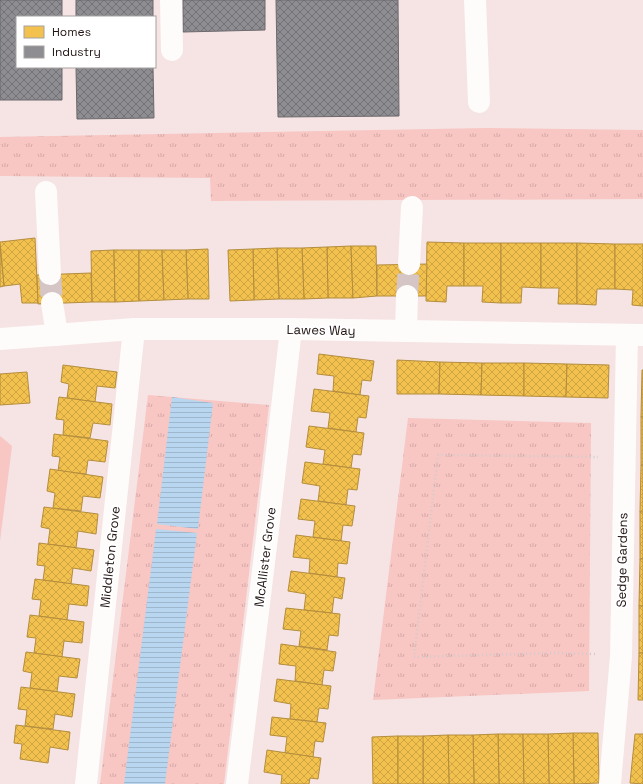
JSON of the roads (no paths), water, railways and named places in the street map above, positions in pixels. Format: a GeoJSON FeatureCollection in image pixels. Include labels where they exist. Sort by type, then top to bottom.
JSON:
{"type":"FeatureCollection","features":[{"type":"Feature","properties":{"kind":"street"},"geometry":{"type":"LineString","coordinates":[[171,0],[172,50]]}},
{"type":"Feature","properties":{"kind":"street"},"geometry":{"type":"LineString","coordinates":[[475,0],[479,102]]}},
{"type":"Feature","properties":{"kind":"street"},"geometry":{"type":"LineString","coordinates":[[46,192],[50,274]]}},
{"type":"Feature","properties":{"kind":"street"},"geometry":{"type":"LineString","coordinates":[[409,264],[412,207]]}},
{"type":"Feature","properties":{"kind":"street"},"geometry":{"type":"LineString","coordinates":[[406,331],[407,296]]}},
{"type":"Feature","properties":{"kind":"street"},"geometry":{"type":"LineString","coordinates":[[52,303],[57,335]]}},
{"type":"Feature","properties":{"kind":"street","name":"Lawes Way"},"geometry":{"type":"LineString","coordinates":[[0,339],[134,329],[291,329],[635,335]]}},
{"type":"Feature","properties":{"kind":"street","name":"Middleton Grove"},"geometry":{"type":"LineString","coordinates":[[86,784],[134,329]]}},
{"type":"Feature","properties":{"kind":"street","name":"McAllister Grove"},"geometry":{"type":"LineString","coordinates":[[237,784],[291,329]]}},
{"type":"Feature","properties":{"kind":"street","name":"Sedge Gardens"},"geometry":{"type":"LineString","coordinates":[[610,784],[620,656],[624,458],[635,335]]}},
{"type":"Feature","properties":{"kind":"water"},"geometry":{"type":"Polygon","coordinates":[[[172,397],[213,403],[198,529],[157,524],[172,397]]]}},
{"type":"Feature","properties":{"kind":"water"},"geometry":{"type":"Polygon","coordinates":[[[156,529],[197,533],[165,784],[124,784],[156,529]]]}},
{"type":"Feature","properties":{"kind":"tunnel"},"geometry":{"type":"LineString","coordinates":[[407,296],[409,264]]}},
{"type":"Feature","properties":{"kind":"tunnel"},"geometry":{"type":"LineString","coordinates":[[50,274],[52,303]]}}]}
